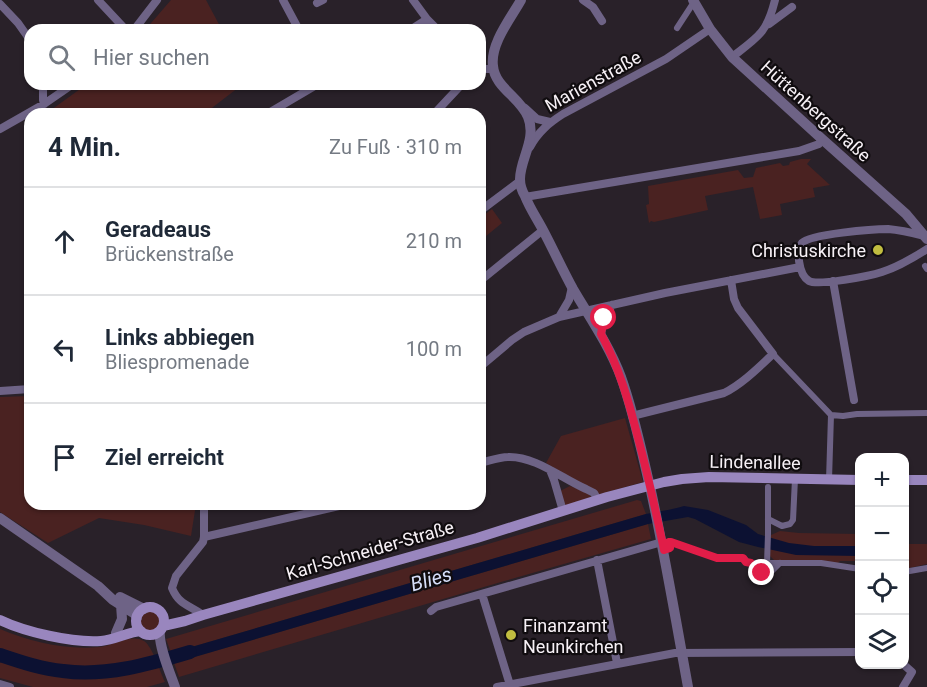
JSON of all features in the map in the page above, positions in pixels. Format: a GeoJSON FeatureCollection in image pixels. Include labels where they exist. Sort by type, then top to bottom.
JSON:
{"type":"FeatureCollection","features":[{"type":"Feature","properties":{"kind":"main road","name":"Lindenallee"},"geometry":{"type":"LineString","coordinates":[[650,486],[682,479],[709,477],[855,480]]}},
{"type":"Feature","properties":{"kind":"main road"},"geometry":{"type":"LineString","coordinates":[[909,480],[927,480]]}},
{"type":"Feature","properties":{"kind":"main road","name":"Karl-Schneider-Straße"},"geometry":{"type":"LineString","coordinates":[[151,627],[185,621],[650,486]]}},
{"type":"Feature","properties":{"kind":"main road"},"geometry":{"type":"LineString","coordinates":[[0,620],[16,627],[44,634],[86,641],[117,639],[151,627]]}},
{"type":"Feature","properties":{"kind":"main road"},"geometry":{"type":"LineString","coordinates":[[64,638],[93,637],[151,627]]}},
{"type":"Feature","properties":{"kind":"street"},"geometry":{"type":"LineString","coordinates":[[98,0],[120,24]]}},
{"type":"Feature","properties":{"kind":"street"},"geometry":{"type":"LineString","coordinates":[[139,24],[157,0]]}},
{"type":"Feature","properties":{"kind":"street"},"geometry":{"type":"LineString","coordinates":[[284,0],[296,24]]}},
{"type":"Feature","properties":{"kind":"street"},"geometry":{"type":"LineString","coordinates":[[413,0],[432,24]]}},
{"type":"Feature","properties":{"kind":"street"},"geometry":{"type":"LineString","coordinates":[[521,0],[497,42],[492,59],[493,69],[499,81],[522,106],[537,119],[550,122]]}},
{"type":"Feature","properties":{"kind":"street"},"geometry":{"type":"LineString","coordinates":[[583,0],[593,7],[602,21]]}},
{"type":"Feature","properties":{"kind":"street"},"geometry":{"type":"LineString","coordinates":[[766,26],[776,0]]}},
{"type":"Feature","properties":{"kind":"street"},"geometry":{"type":"LineString","coordinates":[[677,28],[692,2]]}},
{"type":"Feature","properties":{"kind":"street","name":"Hüttenbergstraße"},"geometry":{"type":"LineString","coordinates":[[692,2],[732,57],[906,214],[926,237]]}},
{"type":"Feature","properties":{"kind":"street"},"geometry":{"type":"LineString","coordinates":[[0,4],[24,32]]}},
{"type":"Feature","properties":{"kind":"street"},"geometry":{"type":"LineString","coordinates":[[732,57],[758,37],[766,26],[792,7]]}},
{"type":"Feature","properties":{"kind":"street"},"geometry":{"type":"LineString","coordinates":[[419,24],[427,19]]}},
{"type":"Feature","properties":{"kind":"street","name":"Marienstraße"},"geometry":{"type":"LineString","coordinates":[[520,181],[526,156],[534,140],[550,122],[666,59],[710,29]]}},
{"type":"Feature","properties":{"kind":"street"},"geometry":{"type":"LineString","coordinates":[[486,69],[493,69]]}},
{"type":"Feature","properties":{"kind":"street"},"geometry":{"type":"LineString","coordinates":[[43,90],[44,104]]}},
{"type":"Feature","properties":{"kind":"street"},"geometry":{"type":"LineString","coordinates":[[37,108],[64,90]]}},
{"type":"Feature","properties":{"kind":"street"},"geometry":{"type":"LineString","coordinates":[[277,108],[308,90]]}},
{"type":"Feature","properties":{"kind":"street"},"geometry":{"type":"LineString","coordinates":[[440,108],[456,90]]}},
{"type":"Feature","properties":{"kind":"street"},"geometry":{"type":"LineString","coordinates":[[522,106],[530,122],[526,156]]}},
{"type":"Feature","properties":{"kind":"street"},"geometry":{"type":"LineString","coordinates":[[0,129],[24,115]]}},
{"type":"Feature","properties":{"kind":"street"},"geometry":{"type":"LineString","coordinates":[[525,197],[799,151],[819,144],[822,139]]}},
{"type":"Feature","properties":{"kind":"street"},"geometry":{"type":"LineString","coordinates":[[486,206],[520,181],[525,197],[618,369],[650,486],[688,687]]}},
{"type":"Feature","properties":{"kind":"street"},"geometry":{"type":"LineString","coordinates":[[926,237],[890,229],[855,231],[809,239],[801,244],[799,250],[800,267],[803,275],[810,281],[818,283],[883,271],[914,258],[927,249]]}},
{"type":"Feature","properties":{"kind":"street"},"geometry":{"type":"LineString","coordinates":[[486,276],[543,230]]}},
{"type":"Feature","properties":{"kind":"street"},"geometry":{"type":"LineString","coordinates":[[486,362],[524,332],[559,317],[800,267]]}},
{"type":"Feature","properties":{"kind":"street"},"geometry":{"type":"LineString","coordinates":[[731,280],[738,309],[773,354],[831,415],[927,413]]}},
{"type":"Feature","properties":{"kind":"street"},"geometry":{"type":"LineString","coordinates":[[832,281],[857,414]]}},
{"type":"Feature","properties":{"kind":"street"},"geometry":{"type":"LineString","coordinates":[[559,317],[569,300],[572,287]]}},
{"type":"Feature","properties":{"kind":"street"},"geometry":{"type":"LineString","coordinates":[[601,334],[604,318],[612,305]]}},
{"type":"Feature","properties":{"kind":"street"},"geometry":{"type":"LineString","coordinates":[[632,416],[724,393],[773,354]]}},
{"type":"Feature","properties":{"kind":"street"},"geometry":{"type":"LineString","coordinates":[[0,391],[24,389]]}},
{"type":"Feature","properties":{"kind":"street"},"geometry":{"type":"LineString","coordinates":[[829,480],[831,415]]}},
{"type":"Feature","properties":{"kind":"street"},"geometry":{"type":"LineString","coordinates":[[486,462],[505,457],[533,461],[586,489],[598,500]]}},
{"type":"Feature","properties":{"kind":"street"},"geometry":{"type":"LineString","coordinates":[[549,470],[563,511]]}},
{"type":"Feature","properties":{"kind":"street"},"geometry":{"type":"LineString","coordinates":[[768,519],[782,526],[790,524],[793,520],[795,479]]}},
{"type":"Feature","properties":{"kind":"street"},"geometry":{"type":"LineString","coordinates":[[752,562],[762,573],[769,574],[766,506],[768,487]]}},
{"type":"Feature","properties":{"kind":"street"},"geometry":{"type":"LineString","coordinates":[[203,615],[183,604],[172,588],[176,576],[203,542],[204,510]]}},
{"type":"Feature","properties":{"kind":"street"},"geometry":{"type":"LineString","coordinates":[[204,537],[322,510]]}},
{"type":"Feature","properties":{"kind":"street"},"geometry":{"type":"LineString","coordinates":[[0,518],[98,586],[151,627]]}},
{"type":"Feature","properties":{"kind":"street"},"geometry":{"type":"LineString","coordinates":[[431,611],[597,560],[662,543],[670,548],[669,542],[717,558],[743,558],[746,562],[770,567],[780,563],[820,563],[855,568]]}},
{"type":"Feature","properties":{"kind":"street"},"geometry":{"type":"LineString","coordinates":[[597,560],[617,663]]}},
{"type":"Feature","properties":{"kind":"street"},"geometry":{"type":"LineString","coordinates":[[909,571],[927,568]]}},
{"type":"Feature","properties":{"kind":"street"},"geometry":{"type":"LineString","coordinates":[[98,586],[139,607],[151,627],[173,682]]}},
{"type":"Feature","properties":{"kind":"street"},"geometry":{"type":"LineString","coordinates":[[482,594],[510,685]]}},
{"type":"Feature","properties":{"kind":"street"},"geometry":{"type":"LineString","coordinates":[[116,633],[122,619],[121,605]]}},
{"type":"Feature","properties":{"kind":"street"},"geometry":{"type":"LineString","coordinates":[[496,687],[682,652],[855,652]]}},
{"type":"Feature","properties":{"kind":"street"},"geometry":{"type":"LineString","coordinates":[[903,687],[912,672],[909,669]]}},
{"type":"Feature","properties":{"kind":"street"},"geometry":{"type":"LineString","coordinates":[[0,684],[10,687]]}},
{"type":"Feature","properties":{"kind":"shaded area"},"geometry":{"type":"Polygon","coordinates":[[[171,0],[206,0],[219,24],[150,24],[171,0]]]}},
{"type":"Feature","properties":{"kind":"shaded area"},"geometry":{"type":"Polygon","coordinates":[[[79,90],[235,90],[212,108],[54,108],[79,90]]]}},
{"type":"Feature","properties":{"kind":"shaded area"},"geometry":{"type":"Polygon","coordinates":[[[811,159],[807,164],[830,185],[813,188],[815,197],[780,204],[782,215],[760,219],[753,187],[705,196],[708,210],[649,223],[646,205],[649,204],[648,186],[738,170],[744,178],[753,177],[756,168],[780,163],[783,166],[789,165],[790,162],[811,159]]]}},
{"type":"Feature","properties":{"kind":"shaded area"},"geometry":{"type":"Polygon","coordinates":[[[492,209],[502,223],[486,236],[486,214],[492,209]]]}},
{"type":"Feature","properties":{"kind":"shaded area"},"geometry":{"type":"Polygon","coordinates":[[[24,396],[24,510],[195,510],[191,536],[99,518],[48,543],[0,512],[0,397],[24,396]]]}},
{"type":"Feature","properties":{"kind":"shaded area"},"geometry":{"type":"Polygon","coordinates":[[[625,418],[643,482],[597,495],[546,463],[561,436],[625,418]]]}},
{"type":"Feature","properties":{"kind":"shaded area"},"geometry":{"type":"Polygon","coordinates":[[[570,486],[589,493],[591,497],[564,506],[560,491],[570,486]]]}},
{"type":"Feature","properties":{"kind":"shaded area"},"geometry":{"type":"Polygon","coordinates":[[[637,500],[641,501],[646,514],[171,653],[166,639],[637,500]]]}},
{"type":"Feature","properties":{"kind":"shaded area"},"geometry":{"type":"Polygon","coordinates":[[[648,524],[651,539],[179,677],[174,663],[648,524]]]}},
{"type":"Feature","properties":{"kind":"shaded area"},"geometry":{"type":"Polygon","coordinates":[[[780,531],[855,534],[855,561],[830,563],[829,561],[774,560],[770,556],[771,535],[780,531]]]}},
{"type":"Feature","properties":{"kind":"shaded area"},"geometry":{"type":"Polygon","coordinates":[[[909,544],[927,544],[927,564],[909,568],[909,544]]]}},
{"type":"Feature","properties":{"kind":"shaded area"},"geometry":{"type":"Polygon","coordinates":[[[150,611],[157,614],[160,621],[157,628],[150,631],[143,628],[140,621],[143,614],[150,611]]]}},
{"type":"Feature","properties":{"kind":"shaded area"},"geometry":{"type":"Polygon","coordinates":[[[0,629],[36,641],[87,648],[128,639],[139,639],[147,644],[165,682],[147,687],[33,687],[0,678],[0,629]]]}},
{"type":"Feature","properties":{"kind":"water"},"geometry":{"type":"Polygon","coordinates":[[[684,506],[708,510],[746,525],[758,534],[789,543],[814,546],[855,546],[855,556],[796,555],[758,547],[739,542],[688,517],[648,524],[174,663],[171,653],[646,514],[684,506]]]}},
{"type":"Feature","properties":{"kind":"waterway","name":"Blies"},"geometry":{"type":"LineString","coordinates":[[0,655],[47,669],[95,672],[143,665],[190,652]]}},
{"type":"Feature","properties":{"kind":"place","name":"Christuskirche"},"geometry":{"type":"Point","coordinates":[878,250]}},
{"type":"Feature","properties":{"kind":"place","name":"Finanzamt Neunkirchen"},"geometry":{"type":"Point","coordinates":[511,635]}},
{"type":"Feature","properties":{"kind":"route"},"geometry":{"type":"LineString","coordinates":[[604,318],[601,334],[611,353],[629,402],[647,470],[664,550],[670,548],[669,542],[671,542],[717,558],[743,558],[762,573]]}}]}
